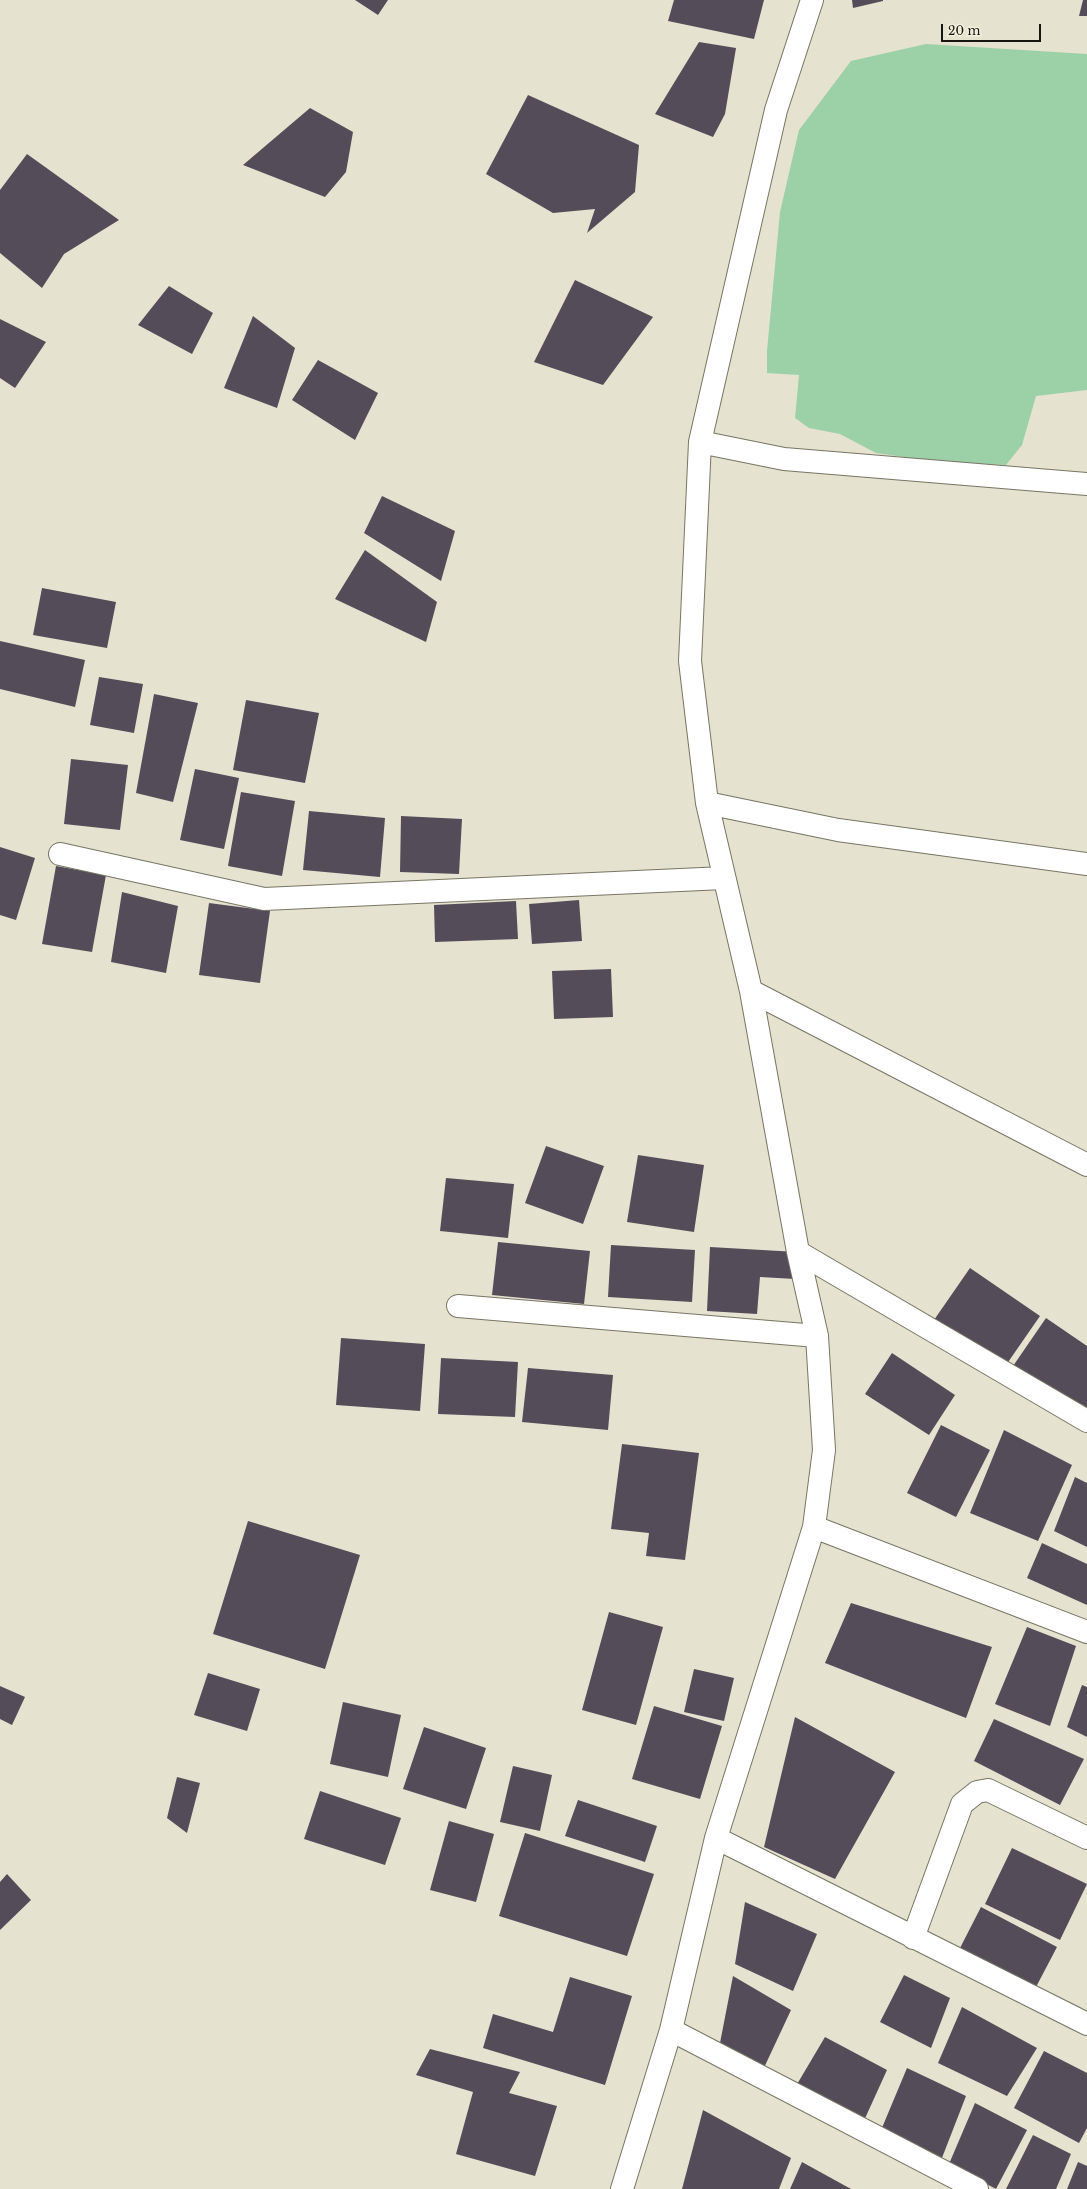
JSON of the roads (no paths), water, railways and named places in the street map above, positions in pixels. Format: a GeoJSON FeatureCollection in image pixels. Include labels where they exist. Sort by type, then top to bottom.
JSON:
{"type":"FeatureCollection","features":[{"type":"Feature","properties":{"kind":"street"},"geometry":{"type":"LineString","coordinates":[[622,2189],[671,2030],[716,1838],[814,1527],[824,1450],[817,1336],[798,1252],[751,991],[707,803],[690,661],[700,442],[776,110],[812,0]]}},
{"type":"Feature","properties":{"kind":"street"},"geometry":{"type":"LineString","coordinates":[[700,442],[784,459],[1087,484]]}},
{"type":"Feature","properties":{"kind":"street"},"geometry":{"type":"LineString","coordinates":[[707,803],[838,830],[1087,864]]}},
{"type":"Feature","properties":{"kind":"street"},"geometry":{"type":"LineString","coordinates":[[60,854],[264,900],[724,878]]}},
{"type":"Feature","properties":{"kind":"street"},"geometry":{"type":"LineString","coordinates":[[751,991],[1087,1165]]}},
{"type":"Feature","properties":{"kind":"street"},"geometry":{"type":"LineString","coordinates":[[798,1252],[1087,1421]]}},
{"type":"Feature","properties":{"kind":"street"},"geometry":{"type":"LineString","coordinates":[[458,1306],[817,1336]]}},
{"type":"Feature","properties":{"kind":"street"},"geometry":{"type":"LineString","coordinates":[[814,1527],[1087,1632]]}},
{"type":"Feature","properties":{"kind":"street"},"geometry":{"type":"LineString","coordinates":[[913,1938],[962,1804],[976,1792],[988,1790],[1087,1838]]}},
{"type":"Feature","properties":{"kind":"street"},"geometry":{"type":"LineString","coordinates":[[716,1838],[1087,2024]]}},
{"type":"Feature","properties":{"kind":"street"},"geometry":{"type":"LineString","coordinates":[[671,2030],[977,2189]]}}]}
